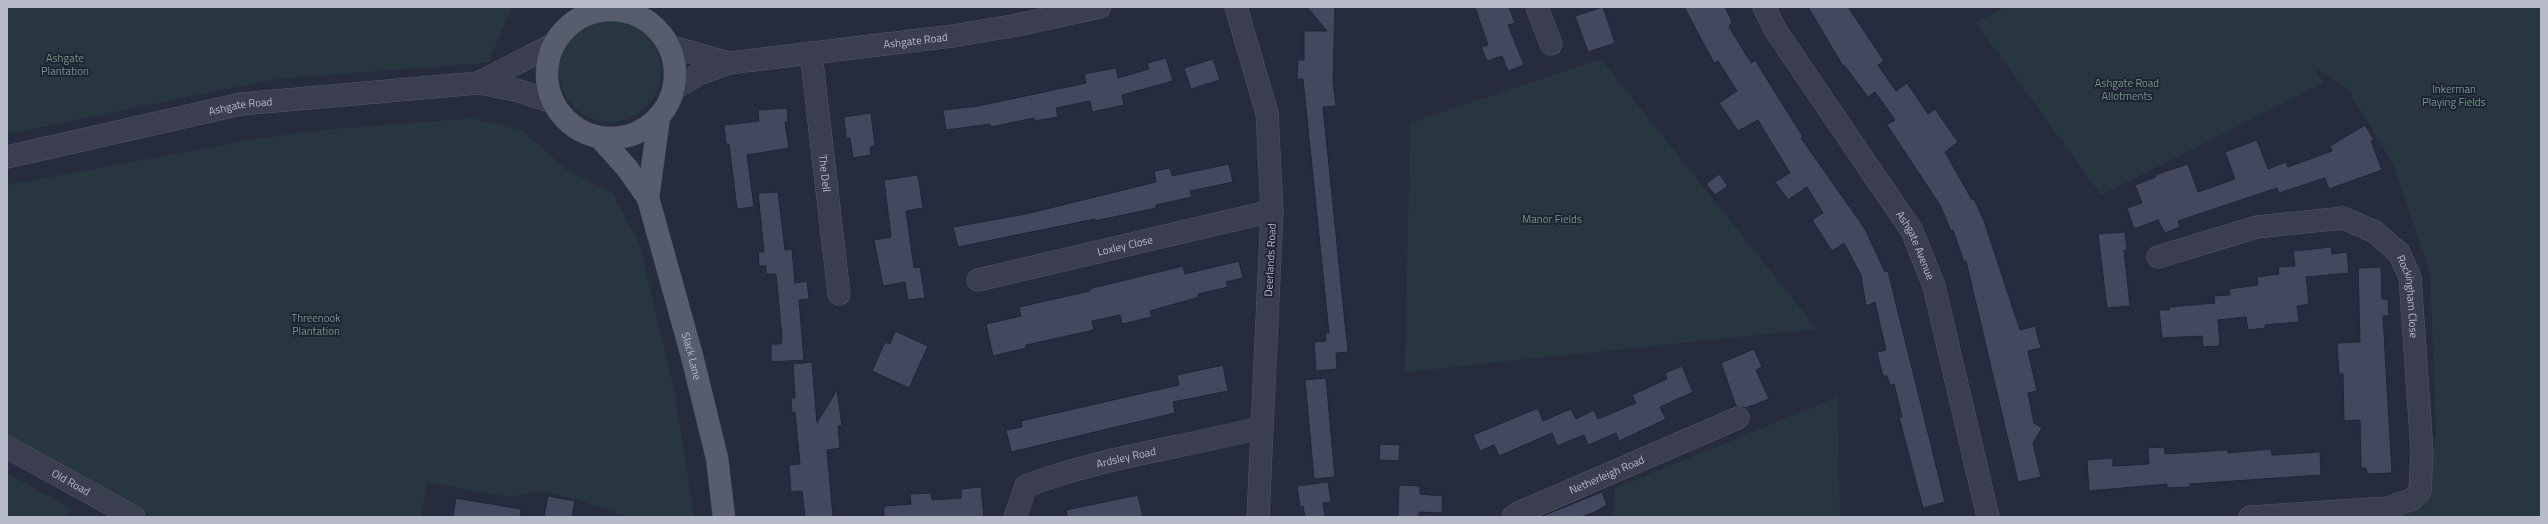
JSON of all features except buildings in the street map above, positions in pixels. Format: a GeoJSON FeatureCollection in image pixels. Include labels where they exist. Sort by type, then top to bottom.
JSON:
{"type":"FeatureCollection","features":[{"type":"Feature","properties":{"kind":"main road"},"geometry":{"type":"LineString","coordinates":[[618,8],[635,14],[649,21],[661,32],[669,46],[674,60],[674,89],[668,104],[659,117],[647,128],[632,135],[616,138],[600,138],[572,126],[553,102],[547,83],[547,63],[554,44],[581,12],[618,8]]}},
{"type":"Feature","properties":{"kind":"main road","name":"Slack Lane"},"geometry":{"type":"LineString","coordinates":[[648,198],[659,117]]}},
{"type":"Feature","properties":{"kind":"main road","name":"Slack Lane"},"geometry":{"type":"LineString","coordinates":[[600,138],[627,168],[648,198],[692,356],[717,458],[724,517]]}},
{"type":"Feature","properties":{"kind":"street","name":"Ashgate Road"},"geometry":{"type":"LineString","coordinates":[[674,89],[699,74],[729,63],[960,35],[1017,26],[1100,7]]}},
{"type":"Feature","properties":{"kind":"street","name":"Deerlands Road"},"geometry":{"type":"LineString","coordinates":[[1236,7],[1267,113],[1272,211],[1258,517]]}},
{"type":"Feature","properties":{"kind":"street"},"geometry":{"type":"LineString","coordinates":[[1537,7],[1551,44]]}},
{"type":"Feature","properties":{"kind":"street","name":"Ashgate Avenue"},"geometry":{"type":"LineString","coordinates":[[1764,7],[1776,31],[1912,231],[1934,286],[1988,517]]}},
{"type":"Feature","properties":{"kind":"street","name":"Ashgate Road"},"geometry":{"type":"LineString","coordinates":[[478,83],[554,44]]}},
{"type":"Feature","properties":{"kind":"street","name":"Ashgate Road"},"geometry":{"type":"LineString","coordinates":[[669,46],[729,63]]}},
{"type":"Feature","properties":{"kind":"street","name":"The Dell"},"geometry":{"type":"LineString","coordinates":[[812,53],[839,294]]}},
{"type":"Feature","properties":{"kind":"street","name":"Ashgate Road"},"geometry":{"type":"LineString","coordinates":[[7,157],[241,104],[478,83],[516,90],[553,102]]}},
{"type":"Feature","properties":{"kind":"street","name":"Loxley Close"},"geometry":{"type":"LineString","coordinates":[[978,280],[1272,211]]}},
{"type":"Feature","properties":{"kind":"street","name":"Rockingham Close"},"geometry":{"type":"LineString","coordinates":[[2158,257],[2257,227],[2343,218],[2375,232],[2399,253],[2410,277],[2421,436],[2420,491],[2412,499],[2387,508],[2358,514]]}},
{"type":"Feature","properties":{"kind":"street","name":"Netherleigh Road"},"geometry":{"type":"LineString","coordinates":[[1513,517],[1518,513],[1696,426],[1738,418]]}},
{"type":"Feature","properties":{"kind":"street","name":"Ardsley Road"},"geometry":{"type":"LineString","coordinates":[[1014,517],[1026,486],[1065,471],[1205,442],[1262,428]]}},
{"type":"Feature","properties":{"kind":"street","name":"Old Road"},"geometry":{"type":"LineString","coordinates":[[7,447],[134,517]]}},
{"type":"Feature","properties":{"kind":"street"},"geometry":{"type":"LineString","coordinates":[[2250,517],[2358,514]]}},
{"type":"Feature","properties":{"kind":"green space","name":"Ashgate Plantation"},"geometry":{"type":"Polygon","coordinates":[[[7,7],[512,7],[488,63],[277,79],[7,134],[7,7]]]}},
{"type":"Feature","properties":{"kind":"green space","name":"Inkerman Playing Fields"},"geometry":{"type":"Polygon","coordinates":[[[2005,7],[2541,7],[2541,517],[2394,517],[2425,507],[2436,432],[2430,272],[2392,162],[2347,88],[2315,68],[2323,83],[2101,195],[1976,23],[2005,7]]]}},
{"type":"Feature","properties":{"kind":"green space"},"geometry":{"type":"Polygon","coordinates":[[[610,20],[629,24],[646,35],[657,52],[661,71],[657,90],[646,107],[629,118],[610,122],[591,118],[574,107],[563,90],[559,71],[563,52],[574,35],[591,24],[610,20]]]}},
{"type":"Feature","properties":{"kind":"green space","name":"Manor Fields"},"geometry":{"type":"Polygon","coordinates":[[[1601,59],[1817,329],[1405,372],[1410,123],[1601,59]]]}},
{"type":"Feature","properties":{"kind":"green space","name":"Threenook Plantation"},"geometry":{"type":"Polygon","coordinates":[[[472,118],[522,130],[568,171],[612,193],[639,242],[675,394],[694,517],[628,517],[575,499],[541,491],[508,497],[427,482],[421,517],[154,517],[7,435],[7,185],[255,139],[331,129],[472,118]]]}},
{"type":"Feature","properties":{"kind":"green space"},"geometry":{"type":"Polygon","coordinates":[[[1838,397],[1840,517],[1613,517],[1615,488],[1838,397]]]}},
{"type":"Feature","properties":{"kind":"green space"},"geometry":{"type":"Polygon","coordinates":[[[7,473],[71,509],[64,517],[7,517],[7,473]]]}},
{"type":"Feature","properties":{"kind":"park label","name":"Ashgate Road Allotments"},"geometry":{"type":"Point","coordinates":[2127,89]}}]}
